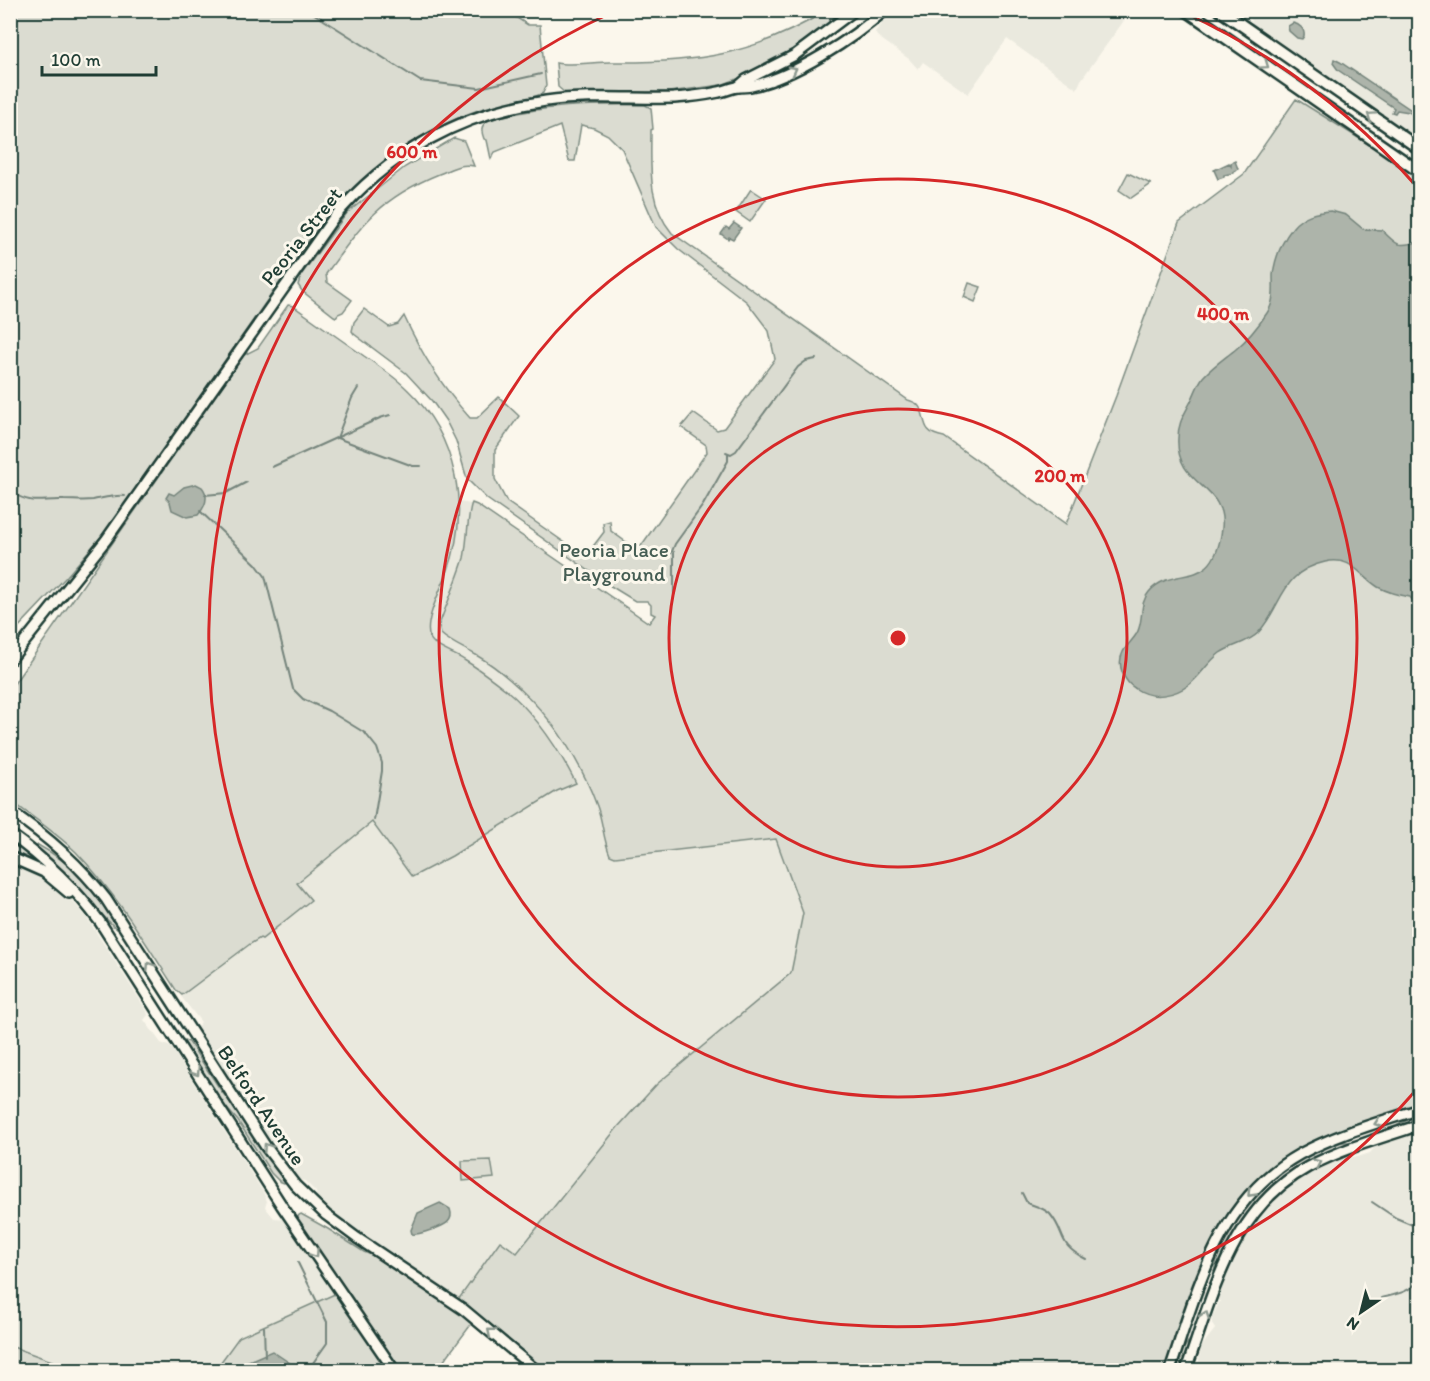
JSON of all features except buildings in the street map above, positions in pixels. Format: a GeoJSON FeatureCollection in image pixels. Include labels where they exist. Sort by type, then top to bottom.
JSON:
{"type":"FeatureCollection","features":[{"type":"Feature","properties":{"kind":"main road","name":"Peoria Street"},"geometry":{"type":"LineString","coordinates":[[738,87],[746,80],[795,55],[855,10]]}},
{"type":"Feature","properties":{"kind":"main road","name":"Peoria Street"},"geometry":{"type":"LineString","coordinates":[[10,660],[106,540],[321,234],[346,203],[388,166],[417,146],[473,118],[513,107],[561,99],[693,96],[747,87],[772,80],[856,34],[885,10]]}},
{"type":"Feature","properties":{"kind":"main road"},"geometry":{"type":"LineString","coordinates":[[1186,10],[1419,172]]}},
{"type":"Feature","properties":{"kind":"main road"},"geometry":{"type":"LineString","coordinates":[[1220,10],[1419,149]]}},
{"type":"Feature","properties":{"kind":"main road","name":"Belford Avenue"},"geometry":{"type":"LineString","coordinates":[[10,811],[59,848],[106,899],[266,1147],[295,1185],[334,1221],[458,1306],[536,1371]]}},
{"type":"Feature","properties":{"kind":"main road","name":"Belford Avenue"},"geometry":{"type":"LineString","coordinates":[[10,834],[47,863],[80,897],[100,922],[276,1196],[394,1371]]}},
{"type":"Feature","properties":{"kind":"main road"},"geometry":{"type":"LineString","coordinates":[[10,857],[37,868],[69,892],[80,897]]}},
{"type":"Feature","properties":{"kind":"main road"},"geometry":{"type":"LineString","coordinates":[[1170,1371],[1214,1249],[1228,1222],[1247,1197],[1276,1170],[1301,1154],[1337,1138],[1419,1109]]}},
{"type":"Feature","properties":{"kind":"main road"},"geometry":{"type":"LineString","coordinates":[[1186,1371],[1228,1254],[1242,1228],[1264,1201],[1292,1177],[1315,1164],[1419,1125]]}},
{"type":"Feature","properties":{"kind":"shaded area"},"geometry":{"type":"Polygon","coordinates":[[[1248,10],[1419,11],[1419,140],[1250,24],[1252,21],[1248,10]]]}},
{"type":"Feature","properties":{"kind":"shaded area"},"geometry":{"type":"Polygon","coordinates":[[[894,11],[1131,11],[1081,80],[1077,89],[1007,39],[968,94],[923,62],[918,69],[909,59],[877,36],[875,32],[882,21],[894,11]]]}},
{"type":"Feature","properties":{"kind":"shaded area"},"geometry":{"type":"Polygon","coordinates":[[[1293,23],[1303,29],[1302,39],[1289,31],[1288,26],[1293,23]]]}},
{"type":"Feature","properties":{"kind":"shaded area"},"geometry":{"type":"Polygon","coordinates":[[[1334,59],[1417,114],[1415,117],[1409,112],[1397,110],[1395,113],[1392,112],[1394,108],[1338,70],[1333,63],[1334,59]]]}},
{"type":"Feature","properties":{"kind":"shaded area"},"geometry":{"type":"Polygon","coordinates":[[[1235,161],[1238,169],[1218,179],[1214,170],[1229,163],[1231,166],[1231,163],[1235,161]]]}},
{"type":"Feature","properties":{"kind":"shaded area"},"geometry":{"type":"Polygon","coordinates":[[[1331,211],[1346,215],[1363,229],[1382,230],[1398,244],[1419,242],[1419,602],[1378,587],[1354,567],[1342,562],[1325,562],[1310,567],[1291,582],[1258,633],[1245,642],[1220,653],[1184,688],[1171,694],[1149,695],[1128,682],[1122,673],[1120,662],[1123,652],[1138,631],[1146,596],[1159,583],[1202,570],[1211,562],[1218,549],[1222,528],[1217,502],[1184,467],[1179,454],[1178,433],[1182,419],[1203,377],[1245,341],[1270,309],[1275,262],[1289,232],[1305,217],[1331,211]]]}},
{"type":"Feature","properties":{"kind":"shaded area"},"geometry":{"type":"Polygon","coordinates":[[[734,223],[741,228],[733,239],[729,237],[728,239],[721,234],[726,227],[729,229],[734,223]]]}},
{"type":"Feature","properties":{"kind":"shaded area"},"geometry":{"type":"Polygon","coordinates":[[[288,305],[293,306],[391,375],[421,403],[448,451],[456,478],[459,502],[477,505],[716,672],[803,913],[791,973],[657,1084],[617,1128],[516,1253],[500,1242],[458,1300],[339,1219],[317,1201],[316,1192],[305,1181],[296,1179],[271,1146],[199,1034],[197,1027],[201,1022],[176,990],[116,898],[70,847],[11,801],[11,688],[244,355],[258,348],[288,305]]]}},
{"type":"Feature","properties":{"kind":"shaded area"},"geometry":{"type":"Polygon","coordinates":[[[196,484],[202,487],[206,494],[204,505],[198,515],[187,517],[172,510],[166,498],[169,493],[174,495],[184,487],[196,484]]]}},
{"type":"Feature","properties":{"kind":"shaded area"},"geometry":{"type":"Polygon","coordinates":[[[10,860],[42,875],[69,897],[87,918],[147,1011],[148,1015],[144,1020],[161,1043],[171,1047],[263,1192],[267,1201],[265,1207],[274,1218],[286,1219],[337,1293],[239,1337],[215,1370],[77,1370],[11,1346],[10,860]]]}},
{"type":"Feature","properties":{"kind":"shaded area"},"geometry":{"type":"Polygon","coordinates":[[[1414,1132],[1420,1142],[1419,1370],[1191,1370],[1193,1364],[1198,1365],[1201,1347],[1215,1329],[1212,1317],[1220,1301],[1216,1300],[1234,1251],[1267,1204],[1295,1181],[1323,1165],[1347,1156],[1358,1157],[1370,1153],[1377,1145],[1414,1132]]]}},
{"type":"Feature","properties":{"kind":"shaded area"},"geometry":{"type":"Polygon","coordinates":[[[440,1203],[450,1209],[449,1221],[435,1229],[412,1234],[411,1230],[418,1213],[440,1203]]]}},
{"type":"Feature","properties":{"kind":"shaded area"},"geometry":{"type":"Polygon","coordinates":[[[272,1351],[300,1370],[236,1370],[242,1364],[272,1351]]]}},
{"type":"Feature","properties":{"kind":"green space"},"geometry":{"type":"Polygon","coordinates":[[[11,11],[506,11],[528,25],[540,25],[546,86],[543,93],[481,109],[457,118],[412,142],[370,172],[351,190],[317,229],[105,532],[11,635],[11,11]]]}},
{"type":"Feature","properties":{"kind":"green space"},"geometry":{"type":"Polygon","coordinates":[[[826,11],[831,11],[834,15],[833,20],[777,61],[756,72],[721,85],[669,92],[565,93],[558,87],[556,63],[670,61],[722,54],[773,38],[826,11]]]}},
{"type":"Feature","properties":{"kind":"green space","name":"Peoria Place Playground"},"geometry":{"type":"Polygon","coordinates":[[[1296,99],[1419,179],[1419,1105],[1277,1165],[1247,1191],[1225,1219],[1210,1247],[1166,1370],[542,1370],[458,1300],[500,1241],[517,1253],[617,1128],[657,1084],[791,973],[803,913],[776,839],[615,857],[610,855],[590,788],[572,753],[550,721],[524,692],[501,672],[441,634],[439,625],[464,558],[472,503],[649,623],[655,615],[651,613],[651,605],[647,601],[635,601],[609,585],[487,499],[467,479],[456,441],[432,401],[406,373],[354,334],[352,331],[354,322],[364,309],[389,327],[398,324],[404,316],[433,369],[470,418],[477,418],[499,397],[519,416],[495,450],[495,479],[507,502],[581,554],[588,553],[604,532],[603,523],[610,521],[611,531],[633,547],[641,546],[707,452],[706,445],[681,427],[693,413],[717,430],[724,428],[775,359],[769,331],[747,302],[678,249],[656,227],[622,149],[608,135],[581,125],[575,161],[569,161],[560,126],[495,152],[491,159],[487,140],[484,139],[482,131],[484,124],[489,120],[528,111],[586,105],[645,105],[651,108],[653,129],[651,130],[651,171],[654,197],[672,233],[908,400],[917,404],[930,432],[944,437],[1066,524],[1116,396],[1179,223],[1244,174],[1296,99]]]}},
{"type":"Feature","properties":{"kind":"green space"},"geometry":{"type":"Polygon","coordinates":[[[454,138],[464,141],[474,166],[452,168],[419,183],[387,203],[362,227],[326,274],[327,282],[352,300],[343,312],[334,316],[302,291],[298,285],[301,275],[347,213],[405,167],[454,138]]]}},
{"type":"Feature","properties":{"kind":"green space"},"geometry":{"type":"Polygon","coordinates":[[[1128,173],[1151,184],[1131,198],[1119,190],[1128,173]]]}},
{"type":"Feature","properties":{"kind":"green space"},"geometry":{"type":"Polygon","coordinates":[[[751,189],[766,199],[750,222],[736,212],[751,189]]]}},
{"type":"Feature","properties":{"kind":"green space"},"geometry":{"type":"Polygon","coordinates":[[[969,283],[981,287],[975,302],[964,297],[969,283]]]}},
{"type":"Feature","properties":{"kind":"green space"},"geometry":{"type":"Polygon","coordinates":[[[288,305],[293,306],[397,380],[424,408],[438,429],[455,475],[458,524],[447,573],[431,615],[428,632],[430,638],[441,648],[480,670],[527,709],[562,757],[576,783],[557,791],[452,856],[412,877],[372,822],[297,883],[311,900],[262,939],[250,944],[182,995],[176,990],[117,901],[91,868],[60,838],[11,801],[11,688],[244,355],[258,348],[288,305]]]}},
{"type":"Feature","properties":{"kind":"green space"},"geometry":{"type":"Polygon","coordinates":[[[10,840],[38,861],[38,862],[11,853],[10,840]]]}},
{"type":"Feature","properties":{"kind":"green space"},"geometry":{"type":"Polygon","coordinates":[[[38,845],[52,853],[85,880],[120,928],[118,930],[36,847],[38,845]]]}},
{"type":"Feature","properties":{"kind":"green space"},"geometry":{"type":"Polygon","coordinates":[[[182,1039],[189,1042],[285,1181],[284,1183],[271,1173],[238,1121],[222,1103],[181,1041],[182,1039]]]}},
{"type":"Feature","properties":{"kind":"green space"},"geometry":{"type":"Polygon","coordinates":[[[1419,1114],[1419,1121],[1371,1136],[1371,1134],[1396,1126],[1419,1114]]]}},
{"type":"Feature","properties":{"kind":"green space"},"geometry":{"type":"Polygon","coordinates":[[[1341,1142],[1349,1142],[1333,1154],[1286,1179],[1260,1201],[1239,1227],[1214,1272],[1225,1236],[1246,1205],[1260,1190],[1274,1177],[1306,1156],[1341,1142]]]}},
{"type":"Feature","properties":{"kind":"green space"},"geometry":{"type":"Polygon","coordinates":[[[491,1160],[494,1178],[463,1181],[462,1161],[491,1160]]]}},
{"type":"Feature","properties":{"kind":"green space"},"geometry":{"type":"Polygon","coordinates":[[[301,1214],[364,1252],[382,1259],[473,1322],[437,1370],[399,1370],[297,1219],[301,1214]]]}},
{"type":"Feature","properties":{"kind":"green space"},"geometry":{"type":"Polygon","coordinates":[[[337,1293],[387,1370],[215,1370],[239,1337],[337,1293]]]}},
{"type":"Feature","properties":{"kind":"green space"},"geometry":{"type":"Polygon","coordinates":[[[1188,1342],[1189,1349],[1182,1370],[1175,1370],[1182,1351],[1188,1342]]]}},
{"type":"Feature","properties":{"kind":"green space"},"geometry":{"type":"Polygon","coordinates":[[[10,1346],[77,1370],[11,1370],[10,1346]]]}},
{"type":"Feature","properties":{"kind":"waterway"},"geometry":{"type":"LineString","coordinates":[[308,10],[420,81],[479,88],[541,74]]}},
{"type":"Feature","properties":{"kind":"waterway"},"geometry":{"type":"LineString","coordinates":[[726,452],[731,454],[736,451],[798,367],[806,361],[816,359]]}},
{"type":"Feature","properties":{"kind":"waterway"},"geometry":{"type":"LineString","coordinates":[[358,388],[337,438],[413,466],[421,466]]}},
{"type":"Feature","properties":{"kind":"waterway"},"geometry":{"type":"LineString","coordinates":[[272,467],[390,415]]}},
{"type":"Feature","properties":{"kind":"waterway"},"geometry":{"type":"LineString","coordinates":[[671,554],[675,544],[703,505],[728,461],[728,454]]}},
{"type":"Feature","properties":{"kind":"waterway"},"geometry":{"type":"LineString","coordinates":[[205,495],[226,493],[247,482]]}},
{"type":"Feature","properties":{"kind":"waterway"},"geometry":{"type":"LineString","coordinates":[[10,492],[25,499],[37,501],[89,500],[125,496]]}},
{"type":"Feature","properties":{"kind":"waterway"},"geometry":{"type":"LineString","coordinates":[[200,511],[256,564],[265,576],[293,689],[303,699],[329,711],[365,733],[377,748],[382,771],[374,820]]}},
{"type":"Feature","properties":{"kind":"waterway"},"geometry":{"type":"LineString","coordinates":[[674,552],[674,594]]}},
{"type":"Feature","properties":{"kind":"waterway"},"geometry":{"type":"LineString","coordinates":[[1022,1193],[1027,1203],[1050,1214],[1066,1243],[1086,1259]]}},
{"type":"Feature","properties":{"kind":"waterway"},"geometry":{"type":"LineString","coordinates":[[1372,1202],[1396,1218],[1420,1228]]}},
{"type":"Feature","properties":{"kind":"waterway"},"geometry":{"type":"LineString","coordinates":[[298,1263],[327,1322],[327,1343],[308,1370]]}},
{"type":"Feature","properties":{"kind":"waterway"},"geometry":{"type":"LineString","coordinates":[[1381,1298],[1407,1290],[1420,1279]]}},
{"type":"Feature","properties":{"kind":"waterway"},"geometry":{"type":"LineString","coordinates":[[264,1327],[265,1357]]}},
{"type":"Feature","properties":{"kind":"waterway"},"geometry":{"type":"LineString","coordinates":[[442,1365],[442,1370]]}}]}
